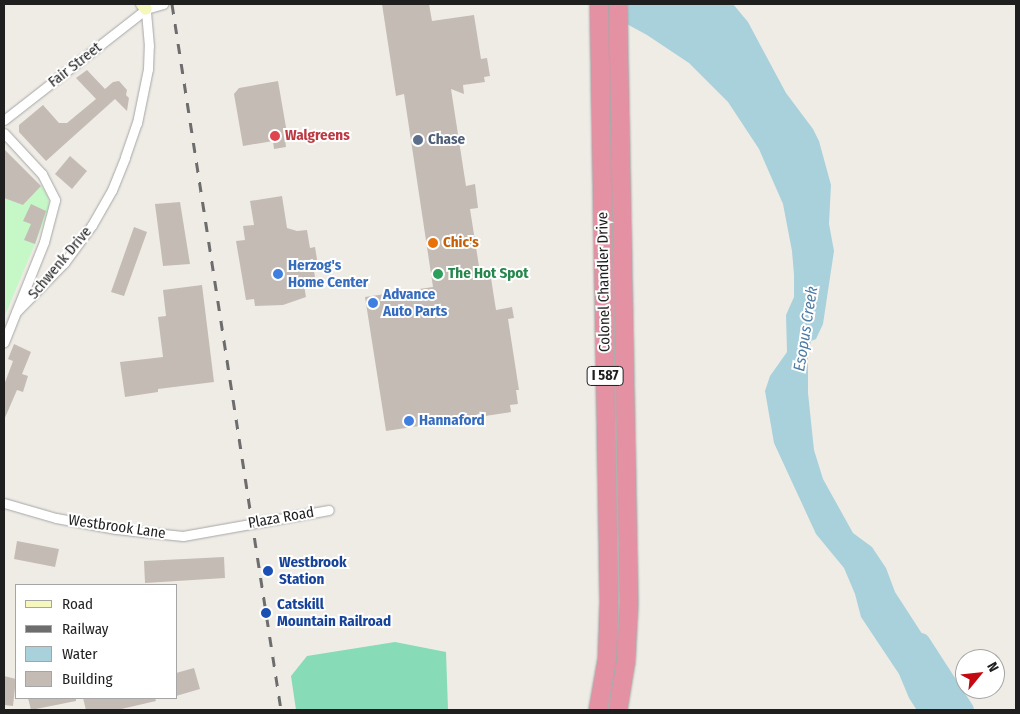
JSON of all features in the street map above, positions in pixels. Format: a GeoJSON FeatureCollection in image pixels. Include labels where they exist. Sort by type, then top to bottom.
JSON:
{"type":"FeatureCollection","features":[{"type":"Feature","properties":{"kind":"highway","name":"Colonel Chandler Drive"},"geometry":{"type":"LineString","coordinates":[[598,710],[607,659],[609,603],[599,4]]}},
{"type":"Feature","properties":{"kind":"highway","name":"Colonel Chandler Drive"},"geometry":{"type":"LineString","coordinates":[[618,4],[629,603],[626,662],[618,710]]}},
{"type":"Feature","properties":{"kind":"street"},"geometry":{"type":"LineString","coordinates":[[145,6],[163,4]]}},
{"type":"Feature","properties":{"kind":"street","name":"Fair Street"},"geometry":{"type":"LineString","coordinates":[[4,120],[145,6]]}},
{"type":"Feature","properties":{"kind":"street","name":"Schwenk Drive"},"geometry":{"type":"LineString","coordinates":[[16,312],[64,263],[92,225],[112,190],[126,157],[137,123],[148,69],[150,46],[145,6]]}},
{"type":"Feature","properties":{"kind":"street"},"geometry":{"type":"LineString","coordinates":[[4,133],[42,174],[54,193],[55,200],[44,242],[4,342]]}},
{"type":"Feature","properties":{"kind":"street","name":"Westbrook Lane"},"geometry":{"type":"LineString","coordinates":[[4,503],[56,518],[163,535],[199,535],[232,527]]}},
{"type":"Feature","properties":{"kind":"street","name":"Plaza Road"},"geometry":{"type":"LineString","coordinates":[[232,527],[329,510]]}},
{"type":"Feature","properties":{"kind":"green space"},"geometry":{"type":"Polygon","coordinates":[[[41,185],[48,197],[50,208],[4,318],[4,198],[23,205],[41,185]]]}},
{"type":"Feature","properties":{"kind":"green space"},"geometry":{"type":"Polygon","coordinates":[[[395,642],[446,652],[448,710],[296,710],[291,676],[307,656],[395,642]]]}},
{"type":"Feature","properties":{"kind":"water"},"geometry":{"type":"Polygon","coordinates":[[[590,4],[733,4],[748,22],[786,93],[813,129],[819,141],[831,185],[829,224],[834,251],[823,324],[816,339],[811,341],[808,353],[808,393],[814,450],[823,479],[853,533],[872,547],[886,568],[895,592],[930,646],[938,674],[955,699],[969,710],[916,709],[899,674],[861,617],[855,594],[844,568],[816,534],[774,443],[765,391],[770,376],[787,352],[786,315],[794,297],[792,251],[783,204],[759,149],[728,102],[689,63],[647,35],[590,4]]]}},
{"type":"Feature","properties":{"kind":"building"},"geometry":{"type":"Polygon","coordinates":[[[382,4],[429,4],[432,21],[474,15],[481,59],[487,58],[490,76],[484,77],[485,82],[463,85],[464,94],[451,89],[466,186],[475,184],[478,208],[470,209],[481,279],[491,278],[496,310],[512,307],[514,318],[508,319],[519,390],[516,390],[518,404],[510,405],[511,412],[386,431],[365,297],[433,287],[404,94],[396,96],[382,4]]]}},
{"type":"Feature","properties":{"kind":"building"},"geometry":{"type":"Polygon","coordinates":[[[87,70],[105,89],[113,82],[119,81],[127,90],[126,95],[129,98],[127,111],[115,99],[46,161],[19,132],[19,125],[43,105],[59,123],[67,123],[96,99],[76,78],[87,70]]]}},
{"type":"Feature","properties":{"kind":"building","name":"Walgreens"},"geometry":{"type":"Polygon","coordinates":[[[278,81],[288,139],[285,139],[286,147],[274,149],[273,141],[243,146],[234,94],[239,88],[278,81]]]}},
{"type":"Feature","properties":{"kind":"building"},"geometry":{"type":"Polygon","coordinates":[[[4,149],[41,186],[23,205],[4,198],[4,149]]]}},
{"type":"Feature","properties":{"kind":"building"},"geometry":{"type":"Polygon","coordinates":[[[70,156],[87,171],[72,189],[55,174],[70,156]]]}},
{"type":"Feature","properties":{"kind":"building","name":"Herzog's Home Center"},"geometry":{"type":"Polygon","coordinates":[[[282,196],[287,228],[297,231],[307,230],[310,248],[315,247],[318,265],[313,265],[316,283],[304,285],[306,297],[283,305],[255,306],[254,299],[246,300],[236,241],[245,240],[243,226],[254,225],[250,201],[282,196]]]}},
{"type":"Feature","properties":{"kind":"building"},"geometry":{"type":"Polygon","coordinates":[[[180,202],[190,264],[163,266],[155,204],[180,202]]]}},
{"type":"Feature","properties":{"kind":"building"},"geometry":{"type":"Polygon","coordinates":[[[31,204],[46,211],[35,244],[24,240],[31,224],[23,221],[31,204]]]}},
{"type":"Feature","properties":{"kind":"building"},"geometry":{"type":"Polygon","coordinates":[[[134,227],[147,232],[124,296],[111,292],[134,227]]]}},
{"type":"Feature","properties":{"kind":"building"},"geometry":{"type":"Polygon","coordinates":[[[202,285],[214,382],[158,389],[158,392],[125,397],[120,362],[163,357],[158,317],[166,316],[163,290],[202,285]]]}},
{"type":"Feature","properties":{"kind":"building"},"geometry":{"type":"Polygon","coordinates":[[[14,344],[31,352],[22,374],[28,376],[23,392],[17,390],[4,420],[4,385],[13,361],[8,359],[14,344]]]}},
{"type":"Feature","properties":{"kind":"building"},"geometry":{"type":"Polygon","coordinates":[[[17,541],[59,549],[55,567],[14,559],[17,541]]]}},
{"type":"Feature","properties":{"kind":"building"},"geometry":{"type":"Polygon","coordinates":[[[224,557],[225,578],[145,583],[144,561],[224,557]]]}},
{"type":"Feature","properties":{"kind":"building"},"geometry":{"type":"Polygon","coordinates":[[[194,668],[200,689],[178,695],[178,672],[194,668]]]}},
{"type":"Feature","properties":{"kind":"building"},"geometry":{"type":"Polygon","coordinates":[[[4,676],[15,679],[15,688],[13,706],[4,705],[4,676]]]}},
{"type":"Feature","properties":{"kind":"building"},"geometry":{"type":"Polygon","coordinates":[[[28,699],[76,699],[76,701],[31,710],[28,699]]]}},
{"type":"Feature","properties":{"kind":"building"},"geometry":{"type":"Polygon","coordinates":[[[83,699],[155,699],[156,701],[117,710],[86,710],[83,699]]]}},
{"type":"Feature","properties":{"kind":"waterway","name":"Esopus Creek"},"geometry":{"type":"LineString","coordinates":[[921,642],[965,710]]}},
{"type":"Feature","properties":{"kind":"railway"},"geometry":{"type":"LineString","coordinates":[[172,4],[281,710]]}},
{"type":"Feature","properties":{"kind":"place","name":"Walgreens"},"geometry":{"type":"Point","coordinates":[275,136]}},
{"type":"Feature","properties":{"kind":"place","name":"Chase"},"geometry":{"type":"Point","coordinates":[418,140]}},
{"type":"Feature","properties":{"kind":"place","name":"Chic's"},"geometry":{"type":"Point","coordinates":[433,243]}},
{"type":"Feature","properties":{"kind":"place","name":"Herzog's Home Center"},"geometry":{"type":"Point","coordinates":[278,274]}},
{"type":"Feature","properties":{"kind":"place","name":"The Hot Spot"},"geometry":{"type":"Point","coordinates":[438,274]}},
{"type":"Feature","properties":{"kind":"place","name":"Advance Auto Parts"},"geometry":{"type":"Point","coordinates":[373,303]}},
{"type":"Feature","properties":{"kind":"place","name":"Hannaford"},"geometry":{"type":"Point","coordinates":[409,421]}},
{"type":"Feature","properties":{"kind":"place","name":"Westbrook Station"},"geometry":{"type":"Point","coordinates":[268,571]}},
{"type":"Feature","properties":{"kind":"place","name":"Catskill Mountain Railroad"},"geometry":{"type":"Point","coordinates":[266,613]}}]}
